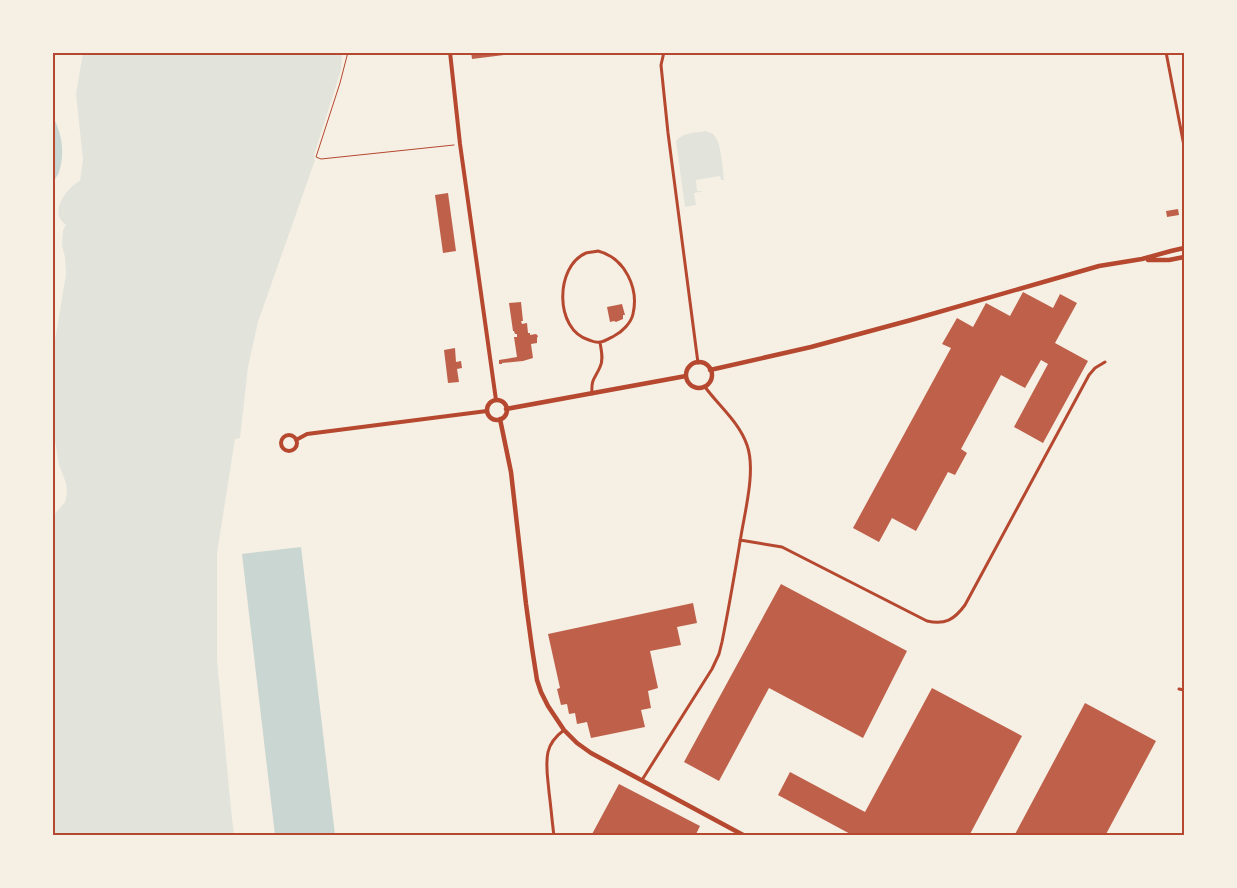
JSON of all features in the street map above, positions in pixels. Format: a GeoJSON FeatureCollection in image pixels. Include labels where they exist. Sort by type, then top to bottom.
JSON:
{"type":"FeatureCollection","features":[{"type":"Feature","properties":{"kind":"main road"},"geometry":{"type":"LineString","coordinates":[[710,370],[829,342],[1099,266],[1142,259],[1184,248]]}},
{"type":"Feature","properties":{"kind":"main road"},"geometry":{"type":"LineString","coordinates":[[1142,259],[1169,260],[1184,258]]}},
{"type":"Feature","properties":{"kind":"main road"},"geometry":{"type":"LineString","coordinates":[[703,363],[710,370],[712,373],[709,384],[700,388],[690,384],[686,376],[686,372],[693,364],[703,363]]}},
{"type":"Feature","properties":{"kind":"main road"},"geometry":{"type":"LineString","coordinates":[[506,409],[686,376]]}},
{"type":"Feature","properties":{"kind":"main road"},"geometry":{"type":"LineString","coordinates":[[496,400],[503,403],[506,409],[505,415],[500,419],[489,416],[487,411],[492,401],[496,400]]}},
{"type":"Feature","properties":{"kind":"main road"},"geometry":{"type":"LineString","coordinates":[[500,419],[511,472],[522,575],[537,680],[548,706],[564,730],[591,753],[745,836]]}},
{"type":"Feature","properties":{"kind":"street"},"geometry":{"type":"LineString","coordinates":[[450,52],[452,84],[496,400]]}},
{"type":"Feature","properties":{"kind":"street"},"geometry":{"type":"LineString","coordinates":[[664,52],[661,65],[668,133],[698,363]]}},
{"type":"Feature","properties":{"kind":"street"},"geometry":{"type":"LineString","coordinates":[[1166,52],[1184,145]]}},
{"type":"Feature","properties":{"kind":"street"},"geometry":{"type":"LineString","coordinates":[[598,252],[607,254],[619,263],[627,273],[633,286],[635,299],[632,317],[625,327],[617,334],[600,342],[586,339],[577,334],[569,325],[563,307],[564,287],[570,269],[577,259],[587,253],[598,252]]}},
{"type":"Feature","properties":{"kind":"street"},"geometry":{"type":"LineString","coordinates":[[592,394],[592,380],[601,366],[600,342]]}},
{"type":"Feature","properties":{"kind":"street"},"geometry":{"type":"LineString","coordinates":[[740,540],[782,547],[927,621],[935,623],[947,621],[953,618],[965,605],[1089,375],[1095,368],[1105,362]]}},
{"type":"Feature","properties":{"kind":"street"},"geometry":{"type":"LineString","coordinates":[[642,780],[719,654],[749,484],[751,465],[744,436],[735,422],[704,387]]}},
{"type":"Feature","properties":{"kind":"street"},"geometry":{"type":"LineString","coordinates":[[296,440],[307,434],[487,411]]}},
{"type":"Feature","properties":{"kind":"street"},"geometry":{"type":"LineString","coordinates":[[286,436],[293,436],[296,440],[292,450],[288,451],[282,446],[281,442],[286,436]]}},
{"type":"Feature","properties":{"kind":"street"},"geometry":{"type":"LineString","coordinates":[[1178,690],[1184,690]]}},
{"type":"Feature","properties":{"kind":"street"},"geometry":{"type":"LineString","coordinates":[[554,836],[547,758],[552,741],[564,730]]}},
{"type":"Feature","properties":{"kind":"path"},"geometry":{"type":"LineString","coordinates":[[348,52],[341,82],[316,157],[321,159],[460,144]]}},
{"type":"Feature","properties":{"kind":"shaded area"},"geometry":{"type":"Polygon","coordinates":[[[83,53],[342,53],[341,70],[314,155],[315,160],[258,322],[248,367],[240,438],[235,439],[217,553],[217,660],[234,835],[53,835],[52,517],[65,502],[67,493],[66,483],[59,465],[52,422],[53,352],[66,274],[62,246],[63,230],[66,225],[60,219],[58,211],[64,196],[72,186],[80,181],[83,160],[76,94],[83,53]]]}},
{"type":"Feature","properties":{"kind":"shaded area"},"geometry":{"type":"Polygon","coordinates":[[[53,117],[60,137],[62,158],[59,172],[53,182],[53,117]]]}},
{"type":"Feature","properties":{"kind":"shaded area"},"geometry":{"type":"Polygon","coordinates":[[[705,131],[713,134],[718,142],[724,180],[721,180],[720,176],[696,180],[697,191],[704,191],[694,193],[696,205],[685,207],[676,141],[686,134],[705,131]]]}},
{"type":"Feature","properties":{"kind":"shaded area"},"geometry":{"type":"Polygon","coordinates":[[[301,547],[335,835],[275,835],[242,554],[301,547]]]}},
{"type":"Feature","properties":{"kind":"building"},"geometry":{"type":"Polygon","coordinates":[[[471,52],[511,52],[511,54],[472,59],[471,52]]]}},
{"type":"Feature","properties":{"kind":"building"},"geometry":{"type":"Polygon","coordinates":[[[448,193],[456,251],[443,253],[435,195],[448,193]]]}},
{"type":"Feature","properties":{"kind":"building"},"geometry":{"type":"Polygon","coordinates":[[[1178,209],[1179,215],[1167,217],[1166,211],[1178,209]]]}},
{"type":"Feature","properties":{"kind":"building"},"geometry":{"type":"Polygon","coordinates":[[[1023,292],[1053,308],[1060,294],[1077,303],[1055,343],[1088,361],[1043,443],[1014,427],[1048,364],[1041,360],[1025,388],[1001,375],[961,449],[967,453],[955,475],[948,472],[916,531],[892,518],[879,542],[853,528],[951,348],[942,344],[957,318],[973,327],[986,303],[1010,316],[1023,292]]]}},
{"type":"Feature","properties":{"kind":"building"},"geometry":{"type":"Polygon","coordinates":[[[521,302],[522,324],[527,323],[530,335],[536,334],[538,336],[537,343],[531,344],[533,358],[499,364],[499,360],[517,357],[514,337],[517,337],[517,334],[513,331],[509,303],[521,302]]]}},
{"type":"Feature","properties":{"kind":"building"},"geometry":{"type":"Polygon","coordinates":[[[622,304],[625,315],[623,315],[623,319],[610,322],[607,307],[622,304]]]}},
{"type":"Feature","properties":{"kind":"building"},"geometry":{"type":"Polygon","coordinates":[[[455,348],[456,362],[461,361],[462,368],[457,369],[459,382],[448,383],[444,350],[455,348]]]}},
{"type":"Feature","properties":{"kind":"building"},"geometry":{"type":"Polygon","coordinates":[[[781,584],[907,651],[863,738],[769,688],[719,781],[684,762],[781,584]]]}},
{"type":"Feature","properties":{"kind":"building"},"geometry":{"type":"Polygon","coordinates":[[[693,603],[697,623],[677,627],[681,645],[650,651],[658,688],[648,691],[651,708],[641,710],[645,727],[591,738],[587,722],[577,724],[575,713],[569,714],[567,704],[561,705],[557,689],[560,688],[548,634],[693,603]]]}},
{"type":"Feature","properties":{"kind":"building"},"geometry":{"type":"Polygon","coordinates":[[[932,688],[1022,736],[969,836],[854,836],[778,795],[790,772],[865,812],[932,688]]]}},
{"type":"Feature","properties":{"kind":"building"},"geometry":{"type":"Polygon","coordinates":[[[1085,703],[1156,741],[1105,836],[1014,836],[1085,703]]]}},
{"type":"Feature","properties":{"kind":"building"},"geometry":{"type":"Polygon","coordinates":[[[619,784],[700,826],[695,836],[591,836],[619,784]]]}}]}
